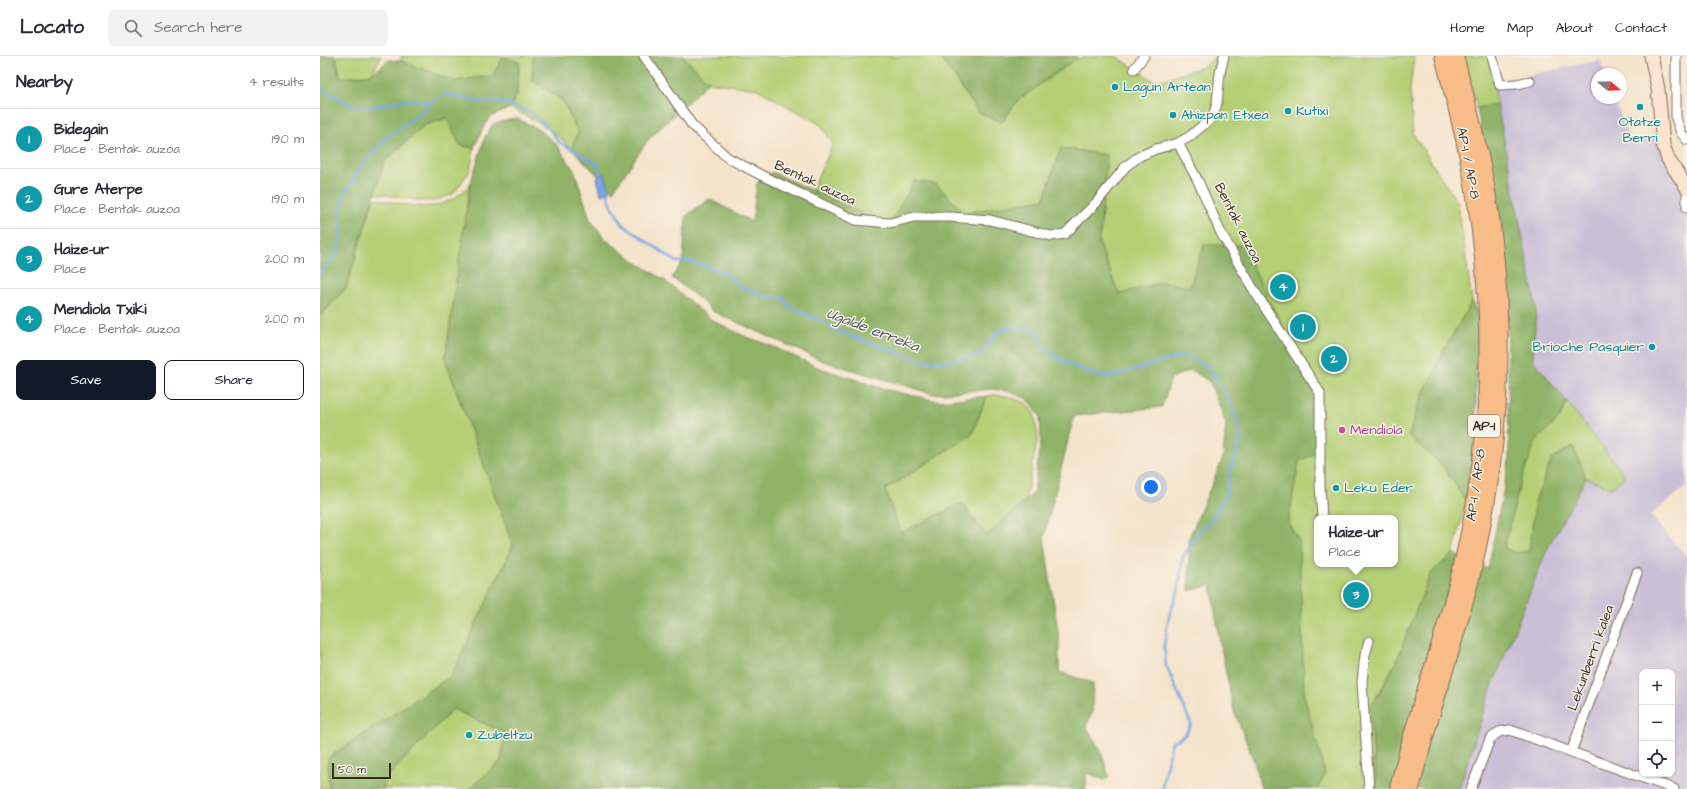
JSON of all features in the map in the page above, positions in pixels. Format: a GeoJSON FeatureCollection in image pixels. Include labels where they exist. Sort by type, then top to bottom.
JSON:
{"type":"FeatureCollection","features":[{"type":"Feature","properties":{"kind":"highway","name":"AP-1 / AP-8"},"geometry":{"type":"LineString","coordinates":[[1398,789],[1412,735],[1462,564],[1475,501],[1486,406],[1487,326],[1482,246],[1467,151],[1443,56]]}},
{"type":"Feature","properties":{"kind":"highway","name":"AP-1 / AP-8"},"geometry":{"type":"LineString","coordinates":[[1411,789],[1424,738],[1474,566],[1487,503],[1498,407],[1499,316],[1494,245],[1478,149],[1455,56]]}},
{"type":"Feature","properties":{"kind":"street","name":"Bentak auzoa"},"geometry":{"type":"LineString","coordinates":[[644,56],[692,125],[728,158],[855,220],[890,223],[914,217],[950,217],[990,220],[1051,236],[1065,234],[1096,203],[1126,166],[1140,156],[1156,149],[1178,143],[1200,129],[1212,117],[1217,103],[1220,73],[1224,56]]}},
{"type":"Feature","properties":{"kind":"street"},"geometry":{"type":"LineString","coordinates":[[1134,69],[1144,56]]}},
{"type":"Feature","properties":{"kind":"street"},"geometry":{"type":"LineString","coordinates":[[1492,56],[1500,85],[1517,84],[1530,81]]}},
{"type":"Feature","properties":{"kind":"street"},"geometry":{"type":"LineString","coordinates":[[1651,56],[1658,89],[1663,144],[1668,159],[1685,180]]}},
{"type":"Feature","properties":{"kind":"street"},"geometry":{"type":"LineString","coordinates":[[1676,56],[1676,118],[1681,133],[1687,140]]}},
{"type":"Feature","properties":{"kind":"street","name":"Bentak auzoa"},"geometry":{"type":"LineString","coordinates":[[1178,143],[1199,183],[1221,233],[1256,292],[1320,393],[1320,485],[1322,515]]}},
{"type":"Feature","properties":{"kind":"street"},"geometry":{"type":"LineString","coordinates":[[1687,196],[1687,208]]}},
{"type":"Feature","properties":{"kind":"street","name":"Lekunberri kalea"},"geometry":{"type":"LineString","coordinates":[[1572,752],[1637,573]]}},
{"type":"Feature","properties":{"kind":"street"},"geometry":{"type":"LineString","coordinates":[[1369,641],[1365,655],[1362,682],[1369,789]]}},
{"type":"Feature","properties":{"kind":"street"},"geometry":{"type":"LineString","coordinates":[[1471,789],[1490,739],[1499,732],[1510,730],[1674,789]]}},
{"type":"Feature","properties":{"kind":"shaded area"},"geometry":{"type":"Polygon","coordinates":[[[1600,60],[1603,68],[1591,68],[1591,104],[1616,104],[1630,142],[1666,134],[1671,160],[1687,182],[1687,486],[1650,515],[1687,557],[1687,789],[1459,789],[1490,692],[1548,547],[1586,478],[1611,488],[1625,476],[1533,360],[1536,307],[1493,83],[1600,60]]]}},
{"type":"Feature","properties":{"kind":"green space"},"geometry":{"type":"Polygon","coordinates":[[[320,56],[335,56],[340,78],[372,74],[389,60],[401,61],[455,81],[493,75],[503,57],[519,62],[516,95],[510,108],[490,117],[484,126],[474,148],[460,145],[447,118],[424,125],[384,162],[346,288],[320,316],[320,56]]]}},
{"type":"Feature","properties":{"kind":"green space"},"geometry":{"type":"Polygon","coordinates":[[[336,56],[381,56],[372,74],[341,79],[336,56]]]}},
{"type":"Feature","properties":{"kind":"green space"},"geometry":{"type":"Polygon","coordinates":[[[401,56],[533,56],[532,80],[563,101],[578,133],[571,148],[542,125],[510,108],[517,96],[520,62],[504,58],[494,76],[456,82],[401,61],[401,56]]]}},
{"type":"Feature","properties":{"kind":"green space"},"geometry":{"type":"Polygon","coordinates":[[[533,56],[683,56],[708,82],[648,140],[613,191],[571,148],[578,133],[563,101],[532,80],[533,56]]]}},
{"type":"Feature","properties":{"kind":"green space"},"geometry":{"type":"Polygon","coordinates":[[[683,56],[940,56],[978,112],[1002,122],[1018,100],[1076,59],[1097,56],[1116,56],[1155,82],[1205,66],[1215,56],[1414,56],[1410,89],[1413,134],[1458,203],[1472,301],[1442,354],[1418,406],[1409,436],[1442,465],[1466,501],[1453,554],[1431,573],[1396,662],[1370,709],[1376,789],[1317,789],[1325,774],[1304,695],[1299,541],[1288,523],[1299,461],[1204,245],[1189,288],[1163,282],[1119,295],[1099,243],[1107,155],[1061,148],[1044,199],[964,213],[936,184],[889,226],[812,190],[833,144],[821,125],[757,89],[708,82],[683,56]]]}},
{"type":"Feature","properties":{"kind":"green space"},"geometry":{"type":"Polygon","coordinates":[[[940,56],[1077,56],[1076,59],[1018,100],[1002,122],[978,112],[940,56]]]}},
{"type":"Feature","properties":{"kind":"green space"},"geometry":{"type":"Polygon","coordinates":[[[1464,56],[1489,56],[1497,104],[1477,108],[1464,56]]]}},
{"type":"Feature","properties":{"kind":"green space"},"geometry":{"type":"Polygon","coordinates":[[[1497,104],[1536,307],[1533,360],[1567,402],[1559,419],[1535,442],[1520,484],[1504,548],[1516,553],[1529,551],[1536,499],[1552,459],[1573,446],[1586,478],[1548,547],[1490,692],[1459,789],[1377,789],[1370,709],[1396,662],[1431,573],[1453,554],[1488,569],[1509,462],[1507,285],[1477,108],[1497,104]]]}},
{"type":"Feature","properties":{"kind":"green space"},"geometry":{"type":"Polygon","coordinates":[[[448,118],[460,145],[474,148],[470,171],[453,194],[435,201],[420,201],[375,193],[384,162],[424,125],[448,118]]]}},
{"type":"Feature","properties":{"kind":"green space"},"geometry":{"type":"Polygon","coordinates":[[[516,118],[540,130],[557,145],[575,172],[590,219],[605,239],[639,264],[663,279],[712,320],[744,336],[772,346],[817,367],[884,389],[938,401],[987,396],[972,434],[885,490],[901,533],[962,503],[986,536],[1034,493],[1041,438],[1040,416],[1033,405],[1026,398],[1007,391],[993,389],[933,394],[823,361],[712,311],[699,298],[672,278],[683,261],[686,216],[709,199],[752,222],[757,183],[772,172],[889,226],[914,181],[936,184],[964,213],[1044,199],[1061,148],[1107,155],[1099,243],[1119,294],[1163,282],[1189,287],[1204,245],[1242,245],[1315,392],[1318,453],[1299,461],[1288,523],[1299,541],[1304,695],[1325,774],[1317,789],[1261,789],[1254,761],[1234,711],[1220,643],[1211,585],[1189,591],[1189,538],[1223,458],[1226,424],[1210,382],[1191,370],[1171,378],[1162,407],[1074,416],[1044,538],[1059,638],[1059,672],[1093,683],[1092,713],[1086,726],[1101,751],[1109,777],[1104,780],[1086,772],[1086,789],[469,789],[501,761],[505,733],[453,709],[385,779],[383,789],[329,789],[328,758],[451,676],[513,546],[445,359],[470,185],[485,137],[493,124],[516,118]]]}},
{"type":"Feature","properties":{"kind":"green space"},"geometry":{"type":"Polygon","coordinates":[[[470,185],[445,359],[513,546],[451,676],[328,758],[329,789],[320,789],[320,316],[346,288],[374,198],[413,206],[436,205],[447,202],[470,185]]]}},
{"type":"Feature","properties":{"kind":"green space"},"geometry":{"type":"Polygon","coordinates":[[[1472,301],[1478,313],[1475,443],[1466,501],[1442,465],[1409,436],[1418,406],[1442,354],[1472,301]]]}},
{"type":"Feature","properties":{"kind":"green space"},"geometry":{"type":"Polygon","coordinates":[[[987,396],[1007,396],[1026,403],[1034,413],[1038,437],[1025,502],[986,536],[962,503],[901,533],[885,490],[972,434],[987,396]]]}},
{"type":"Feature","properties":{"kind":"green space"},"geometry":{"type":"Polygon","coordinates":[[[1567,402],[1625,476],[1611,488],[1586,478],[1573,446],[1552,459],[1536,499],[1529,551],[1515,553],[1504,548],[1520,484],[1535,441],[1559,419],[1567,402]]]}},
{"type":"Feature","properties":{"kind":"green space"},"geometry":{"type":"Polygon","coordinates":[[[453,709],[505,733],[501,761],[469,789],[383,789],[385,779],[453,709]]]}},
{"type":"Feature","properties":{"kind":"water"},"geometry":{"type":"Polygon","coordinates":[[[601,174],[605,174],[610,192],[601,195],[597,178],[601,174]]]}},
{"type":"Feature","properties":{"kind":"waterway"},"geometry":{"type":"LineString","coordinates":[[320,88],[344,102],[363,107],[373,107],[410,100],[419,100],[429,103]]}},
{"type":"Feature","properties":{"kind":"waterway","name":"Ugalde erreka"},"geometry":{"type":"LineString","coordinates":[[320,273],[338,252],[341,233],[340,211],[347,188],[366,161],[389,136],[421,113],[429,103],[447,94],[481,102],[503,102],[531,113],[545,124],[559,142],[594,162],[598,166],[602,178]]}},
{"type":"Feature","properties":{"kind":"waterway","name":"Ugalde erreka"},"geometry":{"type":"LineString","coordinates":[[606,190],[612,206],[623,225],[677,262],[689,261],[724,272],[739,286],[768,297],[783,298],[789,306],[821,321],[839,332],[921,361],[948,361],[981,355],[996,333],[1008,328],[1027,328],[1040,334],[1045,347],[1059,359],[1098,376],[1113,376],[1184,355],[1207,366],[1225,392],[1235,413],[1241,440],[1231,468],[1225,497],[1212,519],[1199,531],[1183,557],[1178,591],[1169,616],[1164,645],[1166,665],[1191,724],[1184,735],[1172,742],[1163,781],[1163,789]]}},
{"type":"Feature","properties":{"kind":"place","name":"Lagun Artean"},"geometry":{"type":"Point","coordinates":[1115,87]}},
{"type":"Feature","properties":{"kind":"place","name":"Otatze Berri"},"geometry":{"type":"Point","coordinates":[1640,107]}},
{"type":"Feature","properties":{"kind":"place","name":"Kutixi"},"geometry":{"type":"Point","coordinates":[1288,111]}},
{"type":"Feature","properties":{"kind":"place","name":"Ahizpan Etxea"},"geometry":{"type":"Point","coordinates":[1173,115]}},
{"type":"Feature","properties":{"kind":"place","name":"Mendiola Txiki"},"geometry":{"type":"Point","coordinates":[1283,287]}},
{"type":"Feature","properties":{"kind":"place","name":"Bidegain"},"geometry":{"type":"Point","coordinates":[1303,327]}},
{"type":"Feature","properties":{"kind":"place","name":"Brioche Pasquier"},"geometry":{"type":"Point","coordinates":[1652,347]}},
{"type":"Feature","properties":{"kind":"place","name":"Gure Aterpe"},"geometry":{"type":"Point","coordinates":[1334,359]}},
{"type":"Feature","properties":{"kind":"place","name":"Mendiola"},"geometry":{"type":"Point","coordinates":[1342,430]}},
{"type":"Feature","properties":{"kind":"place","name":"Leku Eder"},"geometry":{"type":"Point","coordinates":[1336,488]}},
{"type":"Feature","properties":{"kind":"place","name":"Haize-ur"},"geometry":{"type":"Point","coordinates":[1356,595]}},
{"type":"Feature","properties":{"kind":"place","name":"Zubeltzu"},"geometry":{"type":"Point","coordinates":[469,735]}}]}
